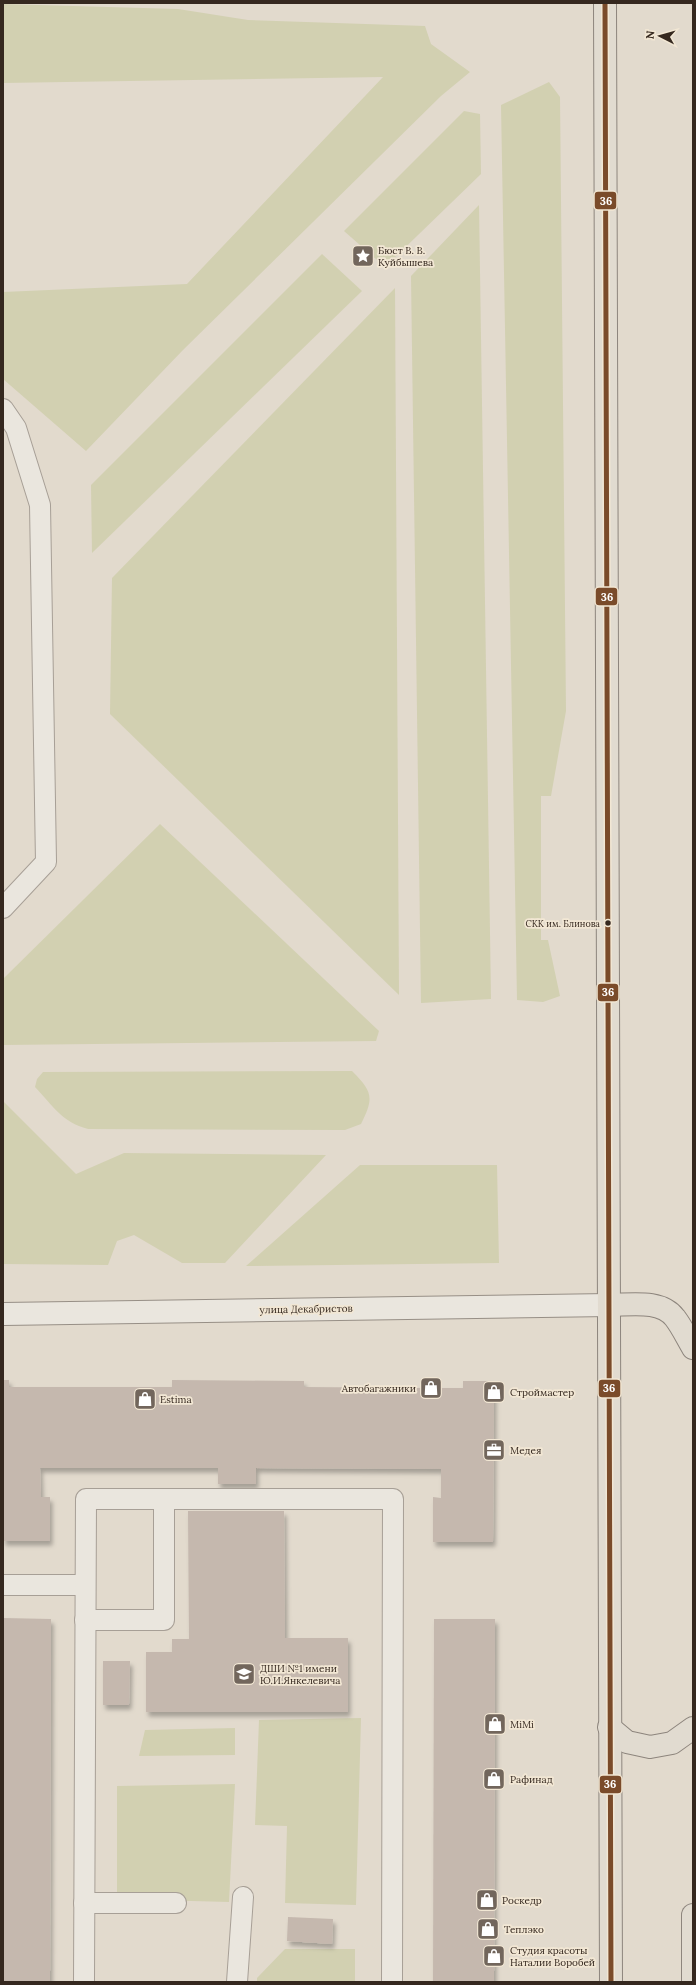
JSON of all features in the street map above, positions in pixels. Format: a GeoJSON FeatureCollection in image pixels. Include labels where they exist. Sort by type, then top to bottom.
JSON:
{"type":"FeatureCollection","features":[{"type":"Feature","properties":{"kind":"main road"},"geometry":{"type":"LineString","coordinates":[[605,3],[609,1727],[611,1982]]}},
{"type":"Feature","properties":{"kind":"main road"},"geometry":{"type":"LineString","coordinates":[[609,1305],[646,1305],[662,1308],[675,1317],[693,1348]]}},
{"type":"Feature","properties":{"kind":"main road"},"geometry":{"type":"LineString","coordinates":[[609,1727],[627,1742],[650,1747],[672,1743],[693,1728]]}},
{"type":"Feature","properties":{"kind":"main road"},"geometry":{"type":"LineString","coordinates":[[692,1982],[693,1915]]}},
{"type":"Feature","properties":{"kind":"street","name":"улица Декабристов"},"geometry":{"type":"LineString","coordinates":[[3,1314],[609,1305]]}},
{"type":"Feature","properties":{"kind":"lane"},"geometry":{"type":"LineString","coordinates":[[3,409],[16,428],[40,505],[46,862],[3,908]]}},
{"type":"Feature","properties":{"kind":"lane"},"geometry":{"type":"LineString","coordinates":[[84,1982],[86,1499],[393,1499],[392,1982]]}},
{"type":"Feature","properties":{"kind":"lane"},"geometry":{"type":"LineString","coordinates":[[85,1620],[164,1620],[164,1499]]}},
{"type":"Feature","properties":{"kind":"lane"},"geometry":{"type":"LineString","coordinates":[[3,1585],[85,1585]]}},
{"type":"Feature","properties":{"kind":"lane"},"geometry":{"type":"LineString","coordinates":[[237,1982],[243,1897]]}},
{"type":"Feature","properties":{"kind":"lane"},"geometry":{"type":"LineString","coordinates":[[84,1903],[176,1903]]}},
{"type":"Feature","properties":{"kind":"shaded area"},"geometry":{"type":"Polygon","coordinates":[[[3,4],[178,9],[248,20],[425,26],[431,44],[470,72],[441,96],[183,350],[86,451],[3,379],[3,292],[187,284],[383,77],[3,83],[3,4]]]}},
{"type":"Feature","properties":{"kind":"shaded area"},"geometry":{"type":"Polygon","coordinates":[[[549,82],[560,97],[566,711],[551,796],[541,796],[541,940],[548,940],[560,996],[543,1002],[517,1000],[501,105],[549,82]]]}},
{"type":"Feature","properties":{"kind":"shaded area"},"geometry":{"type":"Polygon","coordinates":[[[464,111],[480,114],[481,174],[385,267],[344,231],[464,111]]]}},
{"type":"Feature","properties":{"kind":"shaded area"},"geometry":{"type":"Polygon","coordinates":[[[479,205],[491,999],[421,1003],[411,276],[479,205]]]}},
{"type":"Feature","properties":{"kind":"shaded area"},"geometry":{"type":"Polygon","coordinates":[[[322,254],[362,291],[92,553],[91,485],[322,254]]]}},
{"type":"Feature","properties":{"kind":"shaded area"},"geometry":{"type":"Polygon","coordinates":[[[395,288],[399,995],[110,714],[112,578],[395,288]]]}},
{"type":"Feature","properties":{"kind":"shaded area"},"geometry":{"type":"Polygon","coordinates":[[[160,824],[379,1031],[376,1041],[3,1045],[3,979],[160,824]]]}},
{"type":"Feature","properties":{"kind":"shaded area"},"geometry":{"type":"Polygon","coordinates":[[[352,1071],[368,1090],[369,1101],[368,1108],[361,1124],[345,1130],[88,1129],[65,1118],[35,1087],[37,1079],[43,1072],[352,1071]]]}},
{"type":"Feature","properties":{"kind":"shaded area"},"geometry":{"type":"Polygon","coordinates":[[[3,1101],[76,1174],[124,1153],[326,1155],[225,1263],[182,1263],[134,1235],[117,1241],[108,1265],[3,1264],[3,1101]]]}},
{"type":"Feature","properties":{"kind":"shaded area"},"geometry":{"type":"Polygon","coordinates":[[[360,1165],[497,1165],[499,1263],[246,1266],[360,1165]]]}},
{"type":"Feature","properties":{"kind":"shaded area"},"geometry":{"type":"Polygon","coordinates":[[[361,1718],[356,1905],[285,1903],[287,1826],[255,1825],[259,1720],[361,1718]]]}},
{"type":"Feature","properties":{"kind":"shaded area"},"geometry":{"type":"Polygon","coordinates":[[[235,1728],[235,1755],[139,1756],[145,1730],[235,1728]]]}},
{"type":"Feature","properties":{"kind":"shaded area"},"geometry":{"type":"Polygon","coordinates":[[[235,1784],[229,1902],[117,1899],[117,1786],[235,1784]]]}},
{"type":"Feature","properties":{"kind":"shaded area"},"geometry":{"type":"Polygon","coordinates":[[[285,1949],[355,1949],[355,1982],[257,1982],[257,1978],[285,1949]]]}},
{"type":"Feature","properties":{"kind":"building"},"geometry":{"type":"Polygon","coordinates":[[[3,1380],[9,1380],[9,1387],[172,1387],[172,1380],[304,1381],[304,1387],[431,1388],[463,1388],[463,1381],[494,1381],[493,1542],[433,1542],[433,1497],[441,1498],[441,1469],[256,1468],[256,1484],[218,1484],[218,1468],[40,1468],[41,1497],[50,1497],[50,1541],[3,1541],[3,1380]]]}},
{"type":"Feature","properties":{"kind":"building"},"geometry":{"type":"Polygon","coordinates":[[[188,1511],[284,1511],[285,1638],[348,1638],[348,1712],[146,1712],[146,1652],[172,1652],[172,1639],[189,1639],[188,1511]]]}},
{"type":"Feature","properties":{"kind":"building"},"geometry":{"type":"Polygon","coordinates":[[[3,1618],[51,1619],[50,1982],[3,1982],[3,1618]]]}},
{"type":"Feature","properties":{"kind":"building"},"geometry":{"type":"Polygon","coordinates":[[[434,1619],[495,1619],[494,1982],[433,1982],[434,1619]]]}},
{"type":"Feature","properties":{"kind":"building"},"geometry":{"type":"Polygon","coordinates":[[[103,1661],[130,1661],[129,1705],[103,1705],[103,1661]]]}},
{"type":"Feature","properties":{"kind":"building"},"geometry":{"type":"Polygon","coordinates":[[[288,1917],[333,1919],[332,1944],[287,1941],[288,1917]]]}},
{"type":"Feature","properties":{"kind":"transit line","name":"36"},"geometry":{"type":"LineString","coordinates":[[605,3],[611,1982]]}},
{"type":"Feature","properties":{"kind":"place","name":"Бюст В. В. Куйбышева"},"geometry":{"type":"Point","coordinates":[363,256]}},
{"type":"Feature","properties":{"kind":"place","name":"СКК им. Блинова"},"geometry":{"type":"Point","coordinates":[608,923]}},
{"type":"Feature","properties":{"kind":"place","name":"Автобагажники"},"geometry":{"type":"Point","coordinates":[431,1388]}},
{"type":"Feature","properties":{"kind":"place","name":"Строймастер"},"geometry":{"type":"Point","coordinates":[494,1392]}},
{"type":"Feature","properties":{"kind":"place","name":"Estima"},"geometry":{"type":"Point","coordinates":[145,1399]}},
{"type":"Feature","properties":{"kind":"place","name":"Медея"},"geometry":{"type":"Point","coordinates":[494,1450]}},
{"type":"Feature","properties":{"kind":"place","name":"ДШИ №1 имени Ю.И.Янкелевича"},"geometry":{"type":"Point","coordinates":[244,1674]}},
{"type":"Feature","properties":{"kind":"place","name":"MiMi"},"geometry":{"type":"Point","coordinates":[495,1724]}},
{"type":"Feature","properties":{"kind":"place","name":"Рафинад"},"geometry":{"type":"Point","coordinates":[494,1779]}},
{"type":"Feature","properties":{"kind":"place","name":"Роскедр"},"geometry":{"type":"Point","coordinates":[487,1900]}},
{"type":"Feature","properties":{"kind":"place","name":"Теплэко"},"geometry":{"type":"Point","coordinates":[488,1929]}},
{"type":"Feature","properties":{"kind":"place","name":"Студия красоты Наталии Воробей"},"geometry":{"type":"Point","coordinates":[494,1956]}}]}
